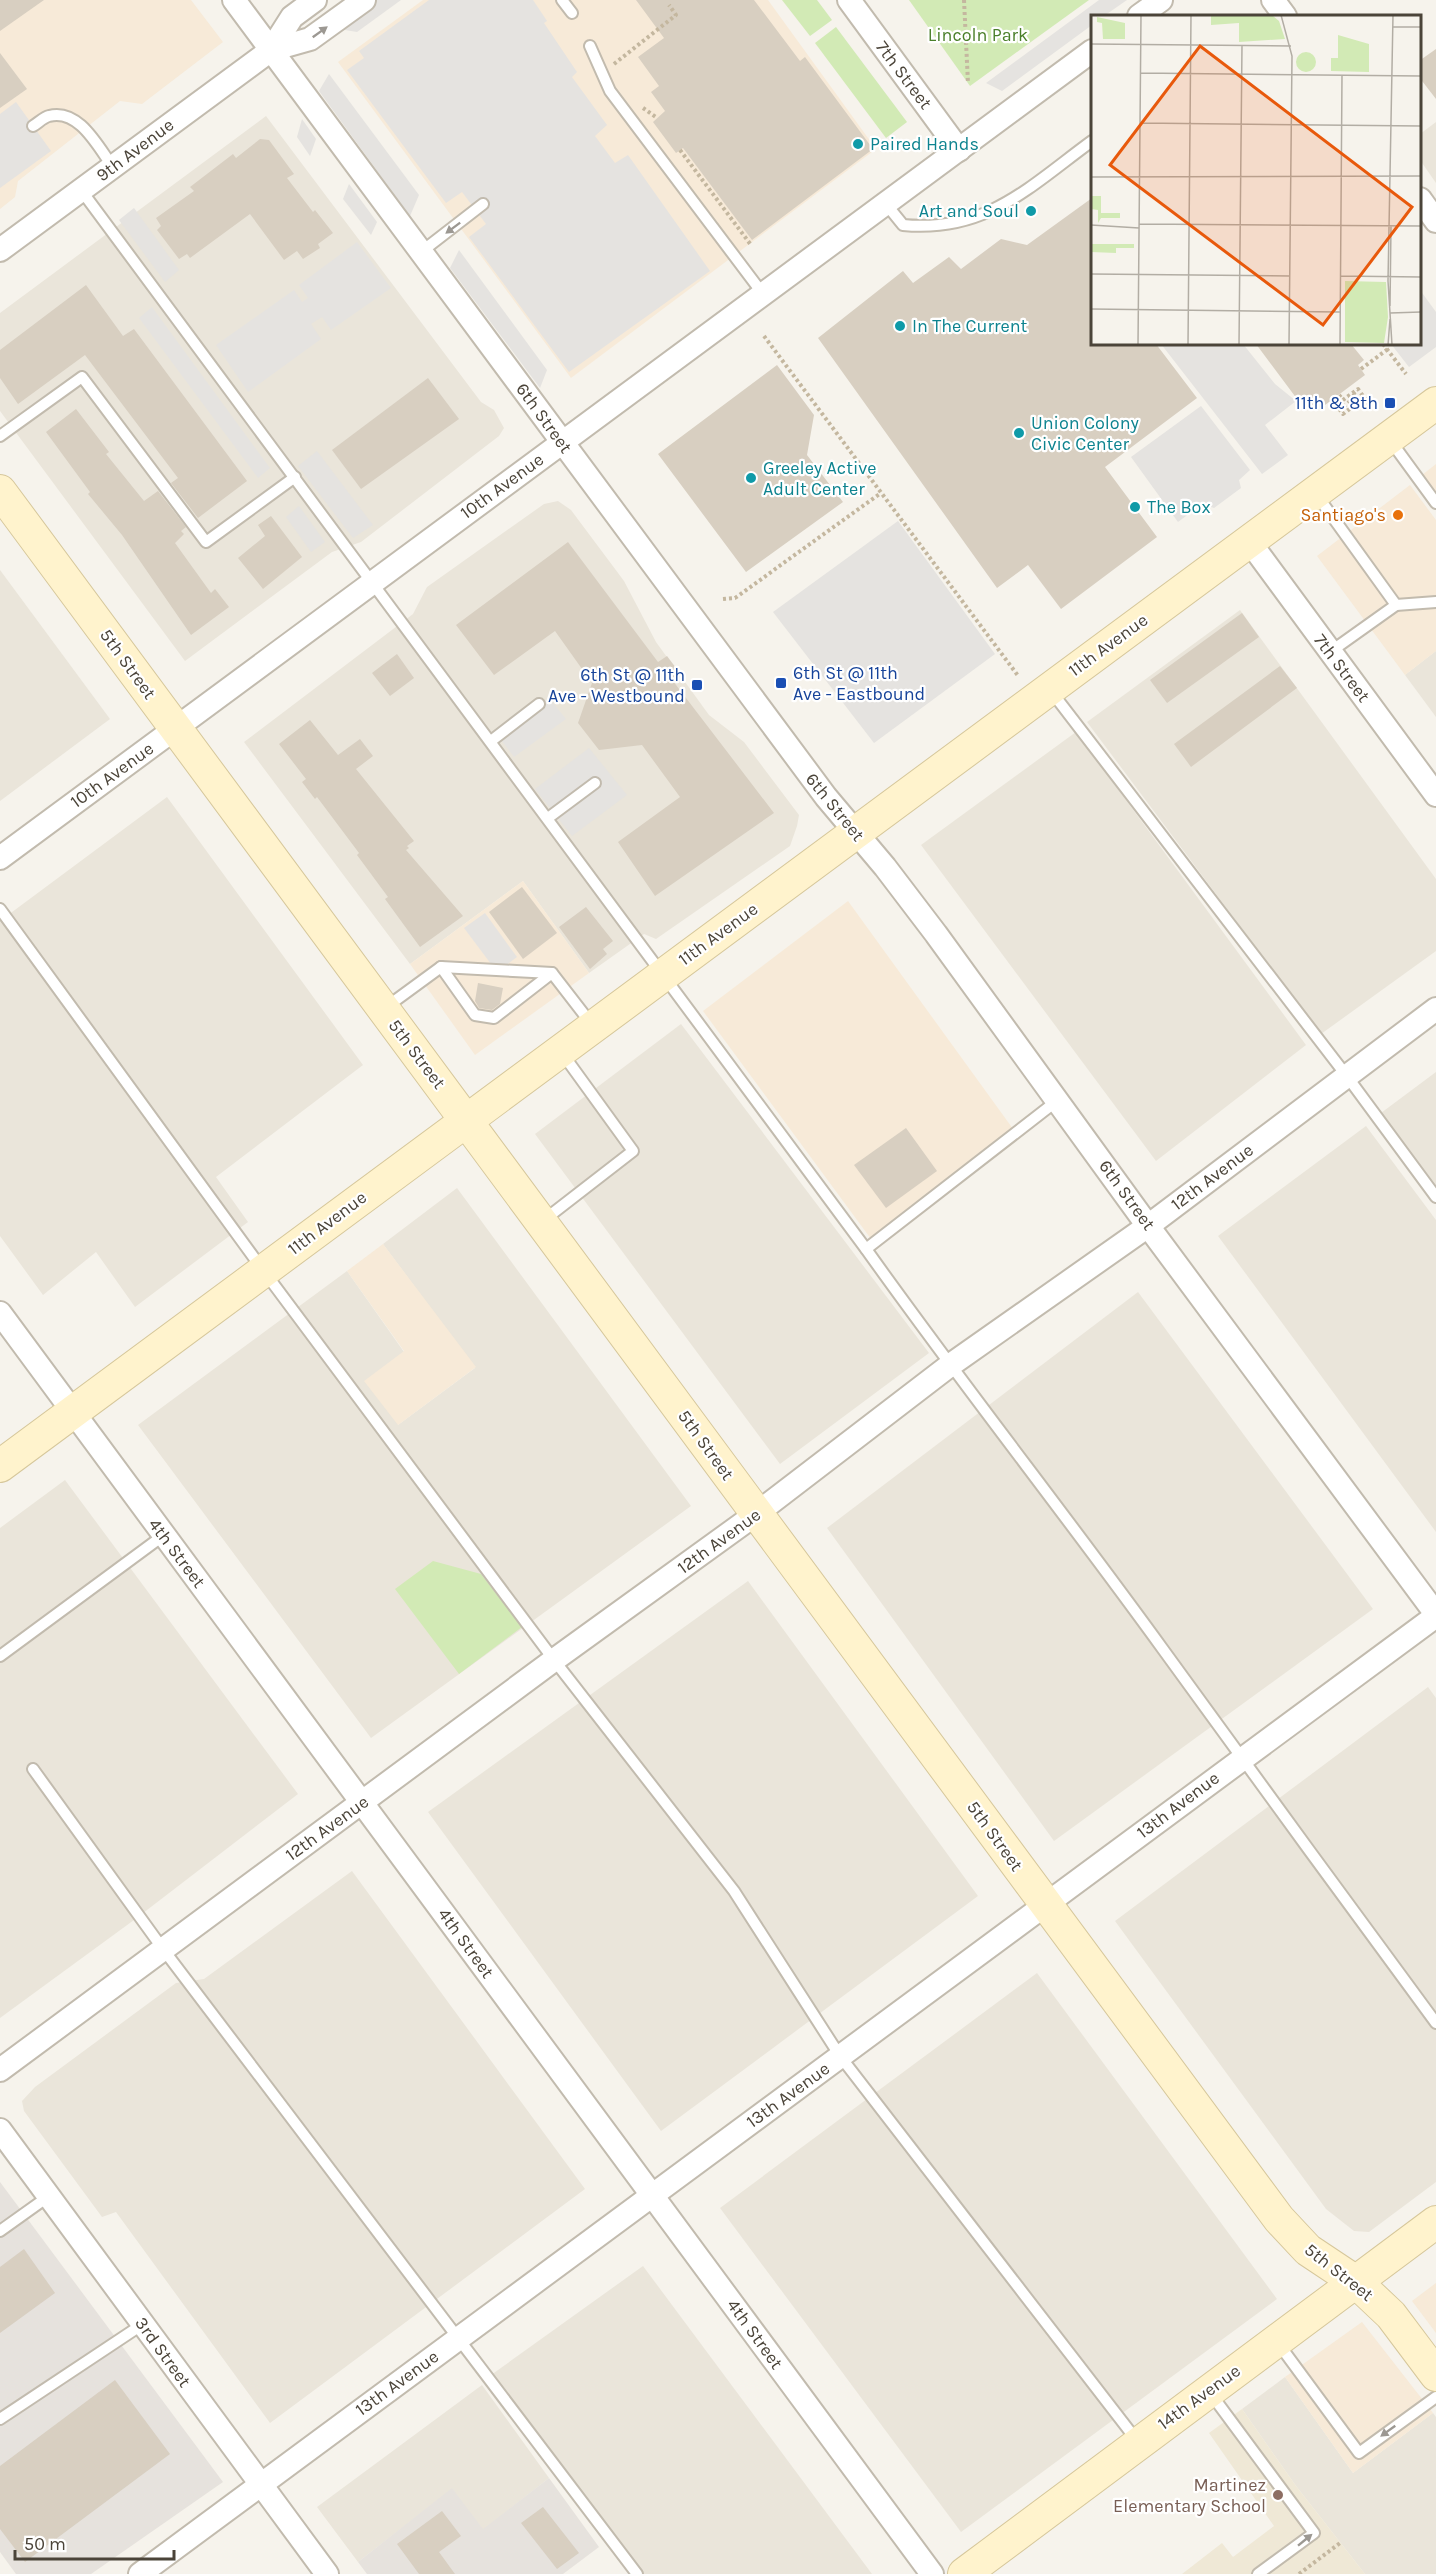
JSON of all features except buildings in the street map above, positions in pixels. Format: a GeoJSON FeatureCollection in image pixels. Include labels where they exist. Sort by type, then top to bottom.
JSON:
{"type":"FeatureCollection","features":[{"type":"Feature","properties":{"kind":"main road","name":"11th Avenue"},"geometry":{"type":"LineString","coordinates":[[0,1466],[1436,403]]}},
{"type":"Feature","properties":{"kind":"main road","name":"5th Street"},"geometry":{"type":"LineString","coordinates":[[0,491],[1279,2219],[1308,2250],[1356,2282],[1391,2315],[1436,2375]]}},
{"type":"Feature","properties":{"kind":"main road","name":"14th Avenue"},"geometry":{"type":"LineString","coordinates":[[964,2574],[1436,2222]]}},
{"type":"Feature","properties":{"kind":"street","name":"6th Street"},"geometry":{"type":"LineString","coordinates":[[234,0],[819,788],[936,934],[1148,1226],[1436,1615]]}},
{"type":"Feature","properties":{"kind":"street","name":"9th Avenue"},"geometry":{"type":"LineString","coordinates":[[271,50],[292,17],[315,0]]}},
{"type":"Feature","properties":{"kind":"street","name":"9th Avenue"},"geometry":{"type":"LineString","coordinates":[[0,250],[271,50],[310,39],[364,0]]}},
{"type":"Feature","properties":{"kind":"street","name":"7th Street"},"geometry":{"type":"LineString","coordinates":[[849,0],[959,150]]}},
{"type":"Feature","properties":{"kind":"street"},"geometry":{"type":"LineString","coordinates":[[1140,15],[1161,0]]}},
{"type":"Feature","properties":{"kind":"street"},"geometry":{"type":"LineString","coordinates":[[1273,0],[1284,15]]}},
{"type":"Feature","properties":{"kind":"street","name":"10th Avenue"},"geometry":{"type":"LineString","coordinates":[[0,858],[959,150],[1090,59]]}},
{"type":"Feature","properties":{"kind":"street"},"geometry":{"type":"LineString","coordinates":[[1421,202],[1436,221]]}},
{"type":"Feature","properties":{"kind":"street","name":"7th Street"},"geometry":{"type":"LineString","coordinates":[[1249,542],[1436,795]]}},
{"type":"Feature","properties":{"kind":"street","name":"12th Avenue"},"geometry":{"type":"LineString","coordinates":[[0,2070],[554,1660],[756,1514],[949,1366],[1148,1226],[1436,1009]]}},
{"type":"Feature","properties":{"kind":"street","name":"4th Street"},"geometry":{"type":"LineString","coordinates":[[0,1313],[932,2574]]}},
{"type":"Feature","properties":{"kind":"street","name":"13th Avenue"},"geometry":{"type":"LineString","coordinates":[[140,2574],[1436,1615]]}},
{"type":"Feature","properties":{"kind":"street","name":"3rd Street"},"geometry":{"type":"LineString","coordinates":[[0,2130],[327,2574]]}},
{"type":"Feature","properties":{"kind":"lane"},"geometry":{"type":"LineString","coordinates":[[562,0],[572,13]]}},
{"type":"Feature","properties":{"kind":"lane"},"geometry":{"type":"LineString","coordinates":[[590,46],[609,91],[763,294]]}},
{"type":"Feature","properties":{"kind":"lane"},"geometry":{"type":"LineString","coordinates":[[33,126],[50,116],[70,117],[85,130],[112,166]]}},
{"type":"Feature","properties":{"kind":"lane"},"geometry":{"type":"LineString","coordinates":[[886,204],[903,225],[930,228],[986,215],[1016,198],[1091,142]]}},
{"type":"Feature","properties":{"kind":"lane"},"geometry":{"type":"LineString","coordinates":[[81,190],[548,818],[866,1249],[949,1366],[1162,1648],[1240,1759],[1436,2023]]}},
{"type":"Feature","properties":{"kind":"lane"},"geometry":{"type":"LineString","coordinates":[[421,252],[483,204]]}},
{"type":"Feature","properties":{"kind":"lane"},"geometry":{"type":"LineString","coordinates":[[0,436],[82,377],[206,542],[295,477]]}},
{"type":"Feature","properties":{"kind":"lane"},"geometry":{"type":"LineString","coordinates":[[1388,438],[1436,503]]}},
{"type":"Feature","properties":{"kind":"lane"},"geometry":{"type":"LineString","coordinates":[[1315,492],[1396,605]]}},
{"type":"Feature","properties":{"kind":"lane"},"geometry":{"type":"LineString","coordinates":[[1330,652],[1396,605],[1435,600]]}},
{"type":"Feature","properties":{"kind":"lane"},"geometry":{"type":"LineString","coordinates":[[1049,689],[1346,1075],[1436,1197]]}},
{"type":"Feature","properties":{"kind":"lane"},"geometry":{"type":"LineString","coordinates":[[491,741],[539,704]]}},
{"type":"Feature","properties":{"kind":"lane"},"geometry":{"type":"LineString","coordinates":[[548,818],[596,783]]}},
{"type":"Feature","properties":{"kind":"lane"},"geometry":{"type":"LineString","coordinates":[[0,909],[263,1270],[554,1660],[734,1891],[840,2056],[1138,2442]]}},
{"type":"Feature","properties":{"kind":"lane"},"geometry":{"type":"LineString","coordinates":[[441,967],[475,1015],[494,1018],[552,973]]}},
{"type":"Feature","properties":{"kind":"lane"},"geometry":{"type":"LineString","coordinates":[[383,1009],[441,967],[552,973],[593,1026]]}},
{"type":"Feature","properties":{"kind":"lane"},"geometry":{"type":"LineString","coordinates":[[541,1222],[633,1151],[560,1050]]}},
{"type":"Feature","properties":{"kind":"lane"},"geometry":{"type":"LineString","coordinates":[[866,1249],[1058,1100]]}},
{"type":"Feature","properties":{"kind":"lane"},"geometry":{"type":"LineString","coordinates":[[0,1656],[164,1535]]}},
{"type":"Feature","properties":{"kind":"lane"},"geometry":{"type":"LineString","coordinates":[[33,1769],[163,1949],[637,2574]]}},
{"type":"Feature","properties":{"kind":"lane"},"geometry":{"type":"LineString","coordinates":[[0,2231],[49,2196]]}},
{"type":"Feature","properties":{"kind":"lane"},"geometry":{"type":"LineString","coordinates":[[0,2419],[143,2325]]}},
{"type":"Feature","properties":{"kind":"lane"},"geometry":{"type":"LineString","coordinates":[[1276,2341],[1359,2452],[1436,2397]]}},
{"type":"Feature","properties":{"kind":"lane"},"geometry":{"type":"LineString","coordinates":[[1208,2391],[1314,2533],[1257,2574]]}},
{"type":"Feature","properties":{"kind":"path"},"geometry":{"type":"LineString","coordinates":[[964,0],[968,83]]}},
{"type":"Feature","properties":{"kind":"path"},"geometry":{"type":"LineString","coordinates":[[618,75],[612,66],[676,15],[669,5]]}},
{"type":"Feature","properties":{"kind":"path"},"geometry":{"type":"LineString","coordinates":[[638,103],[657,118]]}},
{"type":"Feature","properties":{"kind":"path"},"geometry":{"type":"LineString","coordinates":[[680,150],[751,245]]}},
{"type":"Feature","properties":{"kind":"path"},"geometry":{"type":"LineString","coordinates":[[764,336],[1019,677]]}},
{"type":"Feature","properties":{"kind":"path"},"geometry":{"type":"LineString","coordinates":[[1384,345],[1406,374]]}},
{"type":"Feature","properties":{"kind":"path"},"geometry":{"type":"LineString","coordinates":[[1361,369],[1388,349]]}},
{"type":"Feature","properties":{"kind":"path"},"geometry":{"type":"LineString","coordinates":[[1338,395],[1343,400],[1358,389],[1368,403]]}},
{"type":"Feature","properties":{"kind":"path"},"geometry":{"type":"LineString","coordinates":[[1353,393],[1356,396],[1340,410],[1343,414],[1364,398]]}},
{"type":"Feature","properties":{"kind":"path"},"geometry":{"type":"LineString","coordinates":[[723,599],[735,598],[881,493]]}},
{"type":"Feature","properties":{"kind":"path"},"geometry":{"type":"LineString","coordinates":[[1299,2574],[1340,2543]]}},
{"type":"Feature","properties":{"kind":"shaded area"},"geometry":{"type":"Polygon","coordinates":[[[0,0],[191,0],[223,42],[142,104],[120,101],[18,181],[15,197],[0,209],[0,0]]]}},
{"type":"Feature","properties":{"kind":"shaded area"},"geometry":{"type":"Polygon","coordinates":[[[371,0],[401,0],[357,32],[333,28],[371,0]]]}},
{"type":"Feature","properties":{"kind":"shaded area"},"geometry":{"type":"Polygon","coordinates":[[[423,0],[768,0],[876,149],[571,378],[338,62],[423,0]]]}},
{"type":"Feature","properties":{"kind":"shaded area"},"geometry":{"type":"Polygon","coordinates":[[[429,0],[533,0],[547,21],[544,23],[577,72],[572,77],[607,125],[595,136],[615,163],[628,155],[710,271],[569,372],[469,237],[486,224],[462,192],[446,203],[347,70],[364,58],[359,51],[429,0]]]}},
{"type":"Feature","properties":{"kind":"shaded area"},"geometry":{"type":"Polygon","coordinates":[[[1099,0],[1127,0],[1105,15],[1091,15],[1091,26],[1002,91],[986,83],[1099,0]]]}},
{"type":"Feature","properties":{"kind":"shaded area"},"geometry":{"type":"Polygon","coordinates":[[[329,74],[419,195],[410,216],[319,91],[329,74]]]}},
{"type":"Feature","properties":{"kind":"shaded area"},"geometry":{"type":"Polygon","coordinates":[[[16,102],[51,151],[0,188],[0,114],[16,102]]]}},
{"type":"Feature","properties":{"kind":"shaded area"},"geometry":{"type":"Polygon","coordinates":[[[266,116],[481,402],[494,410],[504,428],[499,436],[361,542],[332,552],[185,661],[0,411],[0,313],[266,116]]]}},
{"type":"Feature","properties":{"kind":"shaded area"},"geometry":{"type":"Polygon","coordinates":[[[302,119],[316,139],[310,156],[297,137],[302,119]]]}},
{"type":"Feature","properties":{"kind":"shaded area"},"geometry":{"type":"Polygon","coordinates":[[[1436,122],[1436,183],[1421,161],[1421,133],[1436,122]]]}},
{"type":"Feature","properties":{"kind":"shaded area"},"geometry":{"type":"Polygon","coordinates":[[[349,184],[377,222],[371,235],[343,199],[349,184]]]}},
{"type":"Feature","properties":{"kind":"shaded area"},"geometry":{"type":"Polygon","coordinates":[[[134,208],[179,270],[165,282],[119,220],[134,208]]]}},
{"type":"Feature","properties":{"kind":"shaded area"},"geometry":{"type":"Polygon","coordinates":[[[357,242],[391,288],[331,330],[322,317],[311,324],[321,339],[248,392],[216,345],[294,290],[302,302],[308,298],[299,285],[357,242]]]}},
{"type":"Feature","properties":{"kind":"shaded area"},"geometry":{"type":"Polygon","coordinates":[[[459,250],[547,370],[540,388],[450,268],[459,250]]]}},
{"type":"Feature","properties":{"kind":"shaded area"},"geometry":{"type":"Polygon","coordinates":[[[1421,291],[1436,312],[1436,347],[1409,367],[1392,345],[1421,345],[1421,291]]]}},
{"type":"Feature","properties":{"kind":"shaded area"},"geometry":{"type":"Polygon","coordinates":[[[152,307],[270,468],[258,478],[139,318],[152,307]]]}},
{"type":"Feature","properties":{"kind":"shaded area"},"geometry":{"type":"Polygon","coordinates":[[[1162,345],[1244,345],[1275,384],[1296,401],[1265,425],[1288,455],[1262,474],[1162,345]]]}},
{"type":"Feature","properties":{"kind":"shaded area"},"geometry":{"type":"Polygon","coordinates":[[[1201,406],[1250,470],[1239,480],[1241,488],[1214,508],[1202,504],[1178,522],[1131,457],[1201,406]]]}},
{"type":"Feature","properties":{"kind":"shaded area"},"geometry":{"type":"Polygon","coordinates":[[[317,451],[373,525],[353,538],[298,466],[317,451]]]}},
{"type":"Feature","properties":{"kind":"shaded area"},"geometry":{"type":"Polygon","coordinates":[[[1436,464],[1436,495],[1422,475],[1436,464]]]}},
{"type":"Feature","properties":{"kind":"shaded area"},"geometry":{"type":"Polygon","coordinates":[[[1410,485],[1436,520],[1436,651],[1405,675],[1317,556],[1410,485]]]}},
{"type":"Feature","properties":{"kind":"shaded area"},"geometry":{"type":"Polygon","coordinates":[[[558,501],[571,510],[624,581],[656,642],[709,715],[744,742],[799,815],[797,826],[790,846],[656,939],[644,934],[589,973],[523,881],[410,964],[244,742],[413,614],[427,587],[544,504],[558,501]]]}},
{"type":"Feature","properties":{"kind":"shaded area"},"geometry":{"type":"Polygon","coordinates":[[[299,506],[325,542],[311,552],[286,517],[299,506]]]}},
{"type":"Feature","properties":{"kind":"shaded area"},"geometry":{"type":"Polygon","coordinates":[[[898,521],[995,654],[874,743],[773,612],[898,521]]]}},
{"type":"Feature","properties":{"kind":"shaded area"},"geometry":{"type":"Polygon","coordinates":[[[0,570],[110,719],[0,801],[0,570]]]}},
{"type":"Feature","properties":{"kind":"shaded area"},"geometry":{"type":"Polygon","coordinates":[[[1240,610],[1436,879],[1436,951],[1321,1034],[1087,722],[1240,610]]]}},
{"type":"Feature","properties":{"kind":"shaded area"},"geometry":{"type":"Polygon","coordinates":[[[1436,651],[1436,717],[1405,675],[1436,651]]]}},
{"type":"Feature","properties":{"kind":"shaded area"},"geometry":{"type":"Polygon","coordinates":[[[549,698],[566,719],[514,757],[498,736],[549,698]]]}},
{"type":"Feature","properties":{"kind":"shaded area"},"geometry":{"type":"Polygon","coordinates":[[[1076,732],[1306,1045],[1156,1161],[921,845],[1076,732]]]}},
{"type":"Feature","properties":{"kind":"shaded area"},"geometry":{"type":"Polygon","coordinates":[[[589,748],[627,795],[572,836],[535,789],[589,748]]]}},
{"type":"Feature","properties":{"kind":"shaded area"},"geometry":{"type":"Polygon","coordinates":[[[167,797],[363,1065],[216,1177],[248,1222],[135,1307],[96,1252],[43,1295],[0,1236],[0,921],[167,797]]]}},
{"type":"Feature","properties":{"kind":"shaded area"},"geometry":{"type":"Polygon","coordinates":[[[523,881],[589,973],[475,1055],[410,964],[523,881]]]}},
{"type":"Feature","properties":{"kind":"shaded area"},"geometry":{"type":"Polygon","coordinates":[[[848,901],[1016,1133],[871,1239],[703,1011],[848,901]]]}},
{"type":"Feature","properties":{"kind":"shaded area"},"geometry":{"type":"Polygon","coordinates":[[[485,913],[517,957],[497,972],[464,928],[485,913]]]}},
{"type":"Feature","properties":{"kind":"shaded area"},"geometry":{"type":"Polygon","coordinates":[[[681,1024],[929,1353],[780,1464],[535,1134],[681,1024]]]}},
{"type":"Feature","properties":{"kind":"shaded area"},"geometry":{"type":"Polygon","coordinates":[[[1436,1072],[1436,1188],[1381,1113],[1436,1072]]]}},
{"type":"Feature","properties":{"kind":"shaded area"},"geometry":{"type":"Polygon","coordinates":[[[1366,1126],[1436,1220],[1436,1532],[1218,1236],[1366,1126]]]}},
{"type":"Feature","properties":{"kind":"shaded area"},"geometry":{"type":"Polygon","coordinates":[[[457,1188],[691,1506],[371,1738],[138,1425],[347,1271],[404,1352],[398,1425],[475,1368],[383,1244],[457,1188]]]}},
{"type":"Feature","properties":{"kind":"shaded area"},"geometry":{"type":"Polygon","coordinates":[[[383,1244],[476,1367],[398,1425],[364,1381],[404,1351],[347,1271],[383,1244]]]}},
{"type":"Feature","properties":{"kind":"shaded area"},"geometry":{"type":"Polygon","coordinates":[[[1138,1292],[1373,1609],[1054,1841],[827,1528],[1138,1292]]]}},
{"type":"Feature","properties":{"kind":"shaded area"},"geometry":{"type":"Polygon","coordinates":[[[65,1480],[298,1794],[134,1920],[0,2018],[0,1528],[65,1480]]]}},
{"type":"Feature","properties":{"kind":"shaded area"},"geometry":{"type":"Polygon","coordinates":[[[748,1581],[978,1896],[661,2131],[428,1812],[748,1581]]]}},
{"type":"Feature","properties":{"kind":"shaded area"},"geometry":{"type":"Polygon","coordinates":[[[1428,1687],[1436,1698],[1436,2182],[1369,2232],[1354,2231],[1326,2209],[1115,1921],[1428,1687]]]}},
{"type":"Feature","properties":{"kind":"shaded area"},"geometry":{"type":"Polygon","coordinates":[[[352,1871],[585,2189],[270,2423],[116,2212],[102,2217],[24,2111],[22,2101],[35,2087],[176,1983],[204,1979],[352,1871]]]}},
{"type":"Feature","properties":{"kind":"shaded area"},"geometry":{"type":"Polygon","coordinates":[[[1037,1973],[1277,2299],[961,2532],[720,2208],[1037,1973]]]}},
{"type":"Feature","properties":{"kind":"shaded area"},"geometry":{"type":"Polygon","coordinates":[[[0,2182],[223,2482],[91,2574],[16,2574],[0,2552],[0,2182]]]}},
{"type":"Feature","properties":{"kind":"shaded area"},"geometry":{"type":"Polygon","coordinates":[[[643,2266],[872,2574],[642,2574],[491,2375],[643,2266]]]}},
{"type":"Feature","properties":{"kind":"shaded area"},"geometry":{"type":"Polygon","coordinates":[[[1436,2283],[1436,2333],[1412,2301],[1436,2283]]]}},
{"type":"Feature","properties":{"kind":"shaded area"},"geometry":{"type":"Polygon","coordinates":[[[1362,2322],[1433,2413],[1353,2473],[1285,2377],[1362,2322]]]}},
{"type":"Feature","properties":{"kind":"shaded area"},"geometry":{"type":"Polygon","coordinates":[[[1285,2377],[1353,2473],[1433,2413],[1436,2417],[1436,2574],[1365,2574],[1296,2486],[1242,2409],[1285,2377]]]}},
{"type":"Feature","properties":{"kind":"shaded area"},"geometry":{"type":"Polygon","coordinates":[[[482,2385],[549,2478],[483,2530],[452,2489],[358,2562],[317,2507],[482,2385]]]}},
{"type":"Feature","properties":{"kind":"shaded area","name":"Martinez Elementary School"},"geometry":{"type":"Polygon","coordinates":[[[1242,2409],[1296,2486],[1365,2574],[1182,2574],[1222,2543],[1233,2557],[1274,2526],[1209,2433],[1242,2409]]]}},
{"type":"Feature","properties":{"kind":"shaded area"},"geometry":{"type":"Polygon","coordinates":[[[549,2478],[599,2547],[563,2574],[367,2574],[358,2562],[452,2488],[483,2529],[549,2478]]]}},
{"type":"Feature","properties":{"kind":"green space"},"geometry":{"type":"Polygon","coordinates":[[[782,0],[817,0],[832,20],[810,36],[782,0]]]}},
{"type":"Feature","properties":{"kind":"green space","name":"Lincoln Park"},"geometry":{"type":"Polygon","coordinates":[[[909,0],[1089,0],[970,86],[909,0]]]}},
{"type":"Feature","properties":{"kind":"green space"},"geometry":{"type":"Polygon","coordinates":[[[836,27],[907,122],[886,138],[815,43],[836,27]]]}},
{"type":"Feature","properties":{"kind":"green space"},"geometry":{"type":"Polygon","coordinates":[[[433,1561],[481,1574],[522,1627],[459,1674],[395,1589],[433,1561]]]}},
{"type":"Feature","properties":{"kind":"place","name":"Paired Hands"},"geometry":{"type":"Point","coordinates":[858,144]}},
{"type":"Feature","properties":{"kind":"place","name":"Art and Soul"},"geometry":{"type":"Point","coordinates":[1031,211]}},
{"type":"Feature","properties":{"kind":"place","name":"In The Current"},"geometry":{"type":"Point","coordinates":[900,326]}},
{"type":"Feature","properties":{"kind":"place","name":"11th & 8th"},"geometry":{"type":"Point","coordinates":[1390,403]}},
{"type":"Feature","properties":{"kind":"place","name":"Union Colony Civic Center"},"geometry":{"type":"Point","coordinates":[1019,433]}},
{"type":"Feature","properties":{"kind":"place","name":"Greeley Active Adult Center"},"geometry":{"type":"Point","coordinates":[751,478]}},
{"type":"Feature","properties":{"kind":"place","name":"The Box"},"geometry":{"type":"Point","coordinates":[1135,507]}},
{"type":"Feature","properties":{"kind":"place","name":"Santiago's"},"geometry":{"type":"Point","coordinates":[1398,515]}},
{"type":"Feature","properties":{"kind":"place","name":"6th St @ 11th Ave - Eastbound"},"geometry":{"type":"Point","coordinates":[781,683]}},
{"type":"Feature","properties":{"kind":"place","name":"6th St @ 11th Ave - Westbound"},"geometry":{"type":"Point","coordinates":[697,685]}},
{"type":"Feature","properties":{"kind":"place","name":"Martinez Elementary School"},"geometry":{"type":"Point","coordinates":[1278,2495]}}]}
